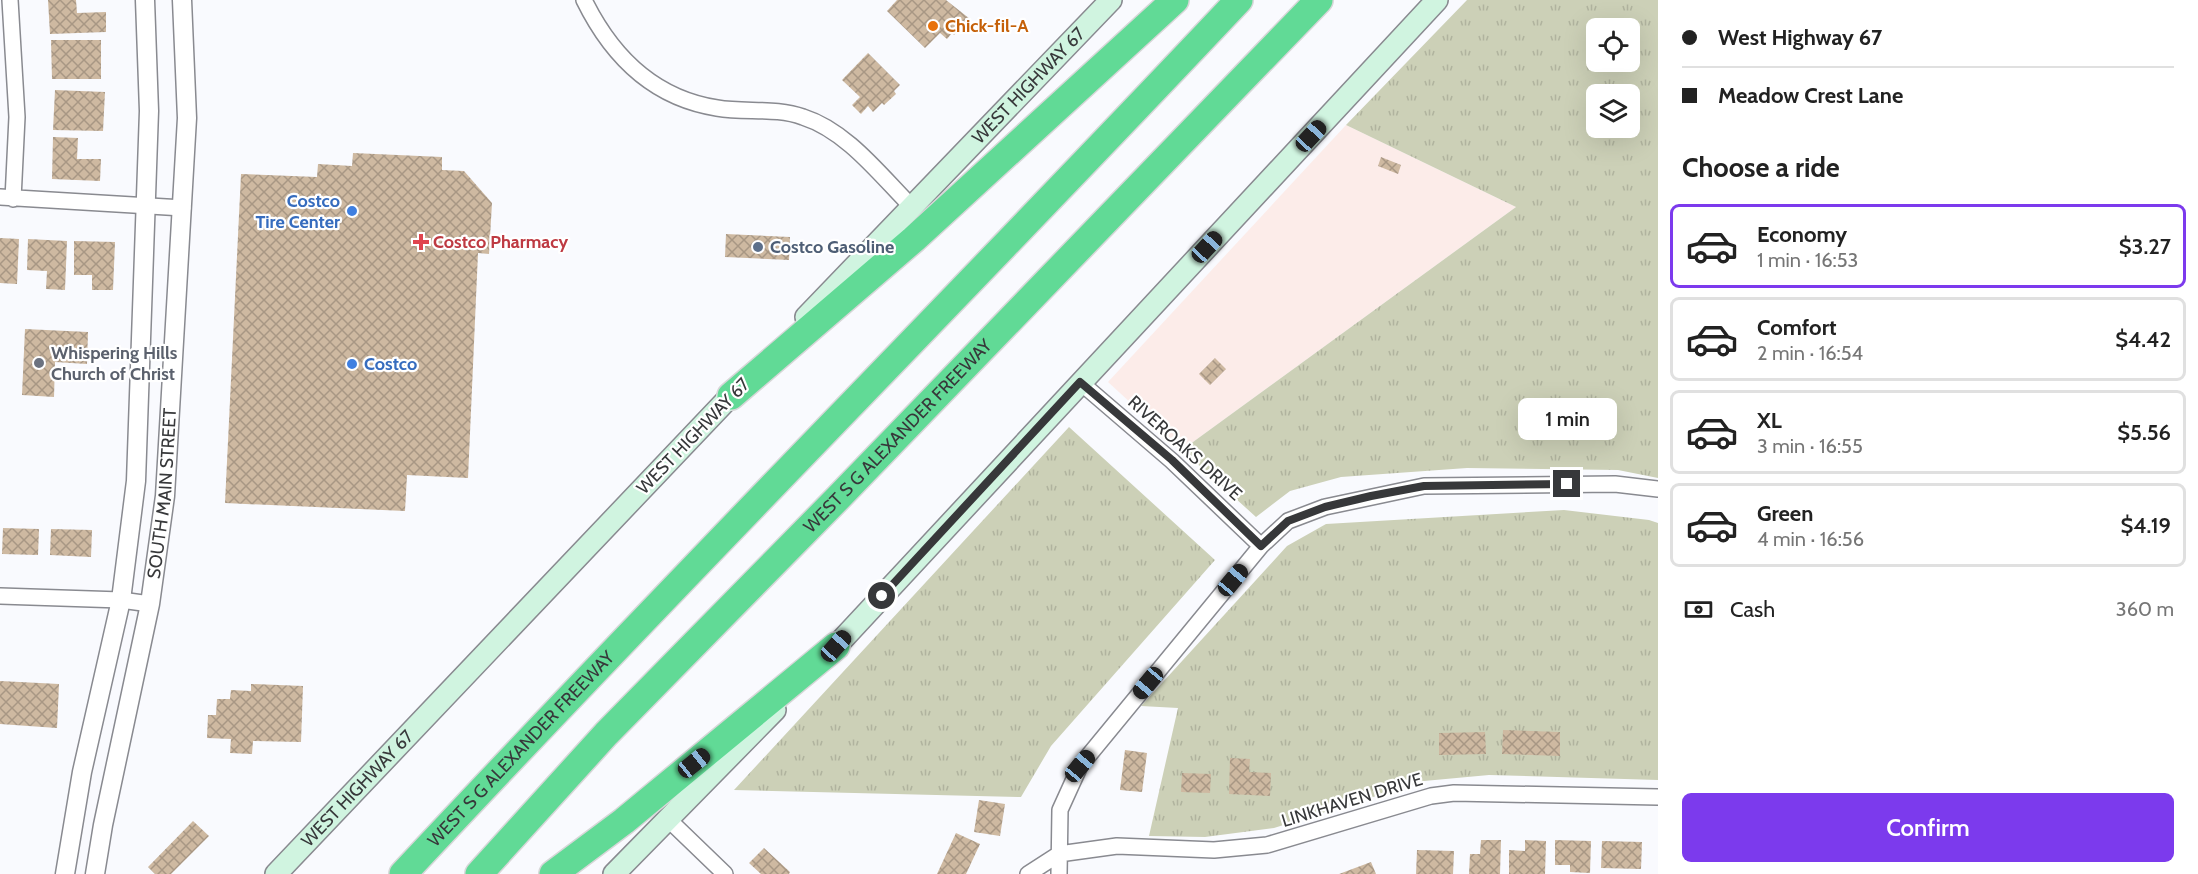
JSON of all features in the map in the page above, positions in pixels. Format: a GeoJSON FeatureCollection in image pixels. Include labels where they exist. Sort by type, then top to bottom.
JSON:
{"type":"FeatureCollection","features":[{"type":"Feature","properties":{"kind":"highway"},"geometry":{"type":"LineString","coordinates":[[731,396],[914,239],[1175,0]]}},
{"type":"Feature","properties":{"kind":"highway","name":"WEST S G ALEXANDER FREEWAY"},"geometry":{"type":"LineString","coordinates":[[403,874],[592,671],[977,275],[1239,0]]}},
{"type":"Feature","properties":{"kind":"highway","name":"WEST S G ALEXANDER FREEWAY"},"geometry":{"type":"LineString","coordinates":[[479,874],[606,734],[838,498],[1319,0]]}},
{"type":"Feature","properties":{"kind":"highway"},"geometry":{"type":"LineString","coordinates":[[554,874],[624,821],[836,646]]}},
{"type":"Feature","properties":{"kind":"main road","name":"WEST HIGHWAY 67"},"geometry":{"type":"LineString","coordinates":[[276,874],[1112,0]]}},
{"type":"Feature","properties":{"kind":"main road"},"geometry":{"type":"LineString","coordinates":[[614,874],[836,646],[1437,0]]}},
{"type":"Feature","properties":{"kind":"street"},"geometry":{"type":"LineString","coordinates":[[10,0],[17,117],[7,198],[183,208]]}},
{"type":"Feature","properties":{"kind":"street","name":"SOUTH MAIN STREET"},"geometry":{"type":"LineString","coordinates":[[66,868],[82,772],[121,600],[136,481],[150,111],[145,0]]}},
{"type":"Feature","properties":{"kind":"street","name":"SOUTH MAIN STREET"},"geometry":{"type":"LineString","coordinates":[[96,869],[150,604],[165,496],[187,117],[182,0]]}},
{"type":"Feature","properties":{"kind":"street"},"geometry":{"type":"LineString","coordinates":[[584,0],[612,48],[645,77],[688,101],[717,108],[797,115],[828,128],[851,146],[912,207]]}},
{"type":"Feature","properties":{"kind":"street","name":"RIVEROAKS DRIVE"},"geometry":{"type":"LineString","coordinates":[[1080,382],[1172,460],[1261,546]]}},
{"type":"Feature","properties":{"kind":"street"},"geometry":{"type":"LineString","coordinates":[[140,417],[170,419]]}},
{"type":"Feature","properties":{"kind":"street"},"geometry":{"type":"LineString","coordinates":[[1059,874],[1060,810],[1080,766],[1261,546],[1288,521],[1325,507],[1424,486],[1615,484],[1658,489]]}},
{"type":"Feature","properties":{"kind":"street"},"geometry":{"type":"LineString","coordinates":[[0,596],[121,600],[150,604]]}},
{"type":"Feature","properties":{"kind":"street","name":"LINKHAVEN DRIVE"},"geometry":{"type":"LineString","coordinates":[[1059,854],[1117,846],[1241,849],[1292,840],[1431,796],[1454,793],[1658,797]]}},
{"type":"Feature","properties":{"kind":"street"},"geometry":{"type":"LineString","coordinates":[[669,820],[725,874]]}},
{"type":"Feature","properties":{"kind":"street"},"geometry":{"type":"LineString","coordinates":[[1028,874],[1059,854]]}},
{"type":"Feature","properties":{"kind":"street"},"geometry":{"type":"LineString","coordinates":[[66,868],[96,869]]}},
{"type":"Feature","properties":{"kind":"shaded area"},"geometry":{"type":"Polygon","coordinates":[[[1346,125],[1516,207],[1182,450],[1108,382],[1346,125]]]}},
{"type":"Feature","properties":{"kind":"green space"},"geometry":{"type":"Polygon","coordinates":[[[1467,0],[1658,0],[1658,478],[1618,470],[1467,468],[1341,477],[1290,491],[1256,517],[1182,450],[1516,207],[1346,125],[1467,0]]]}},
{"type":"Feature","properties":{"kind":"green space"},"geometry":{"type":"Polygon","coordinates":[[[1069,427],[1215,560],[1051,746],[1021,797],[734,790],[1069,427]]]}},
{"type":"Feature","properties":{"kind":"green space"},"geometry":{"type":"Polygon","coordinates":[[[1564,510],[1658,523],[1658,780],[1489,775],[1424,781],[1274,828],[1205,837],[1149,836],[1178,708],[1141,706],[1287,546],[1326,524],[1564,510]]]}},
{"type":"Feature","properties":{"kind":"building"},"geometry":{"type":"Polygon","coordinates":[[[48,0],[76,0],[77,13],[106,12],[106,32],[50,34],[48,0]]]}},
{"type":"Feature","properties":{"kind":"building","name":"Chick-fil-A"},"geometry":{"type":"Polygon","coordinates":[[[897,0],[946,0],[970,19],[954,35],[952,33],[947,39],[940,33],[925,48],[887,11],[897,0]]]}},
{"type":"Feature","properties":{"kind":"building"},"geometry":{"type":"Polygon","coordinates":[[[51,40],[101,40],[101,79],[52,79],[51,40]]]}},
{"type":"Feature","properties":{"kind":"building"},"geometry":{"type":"Polygon","coordinates":[[[868,53],[900,85],[894,91],[896,94],[884,105],[882,103],[873,112],[868,106],[861,114],[852,105],[860,97],[842,80],[868,53]]]}},
{"type":"Feature","properties":{"kind":"building"},"geometry":{"type":"Polygon","coordinates":[[[55,90],[105,92],[103,131],[53,130],[55,90]]]}},
{"type":"Feature","properties":{"kind":"building"},"geometry":{"type":"Polygon","coordinates":[[[53,137],[78,138],[77,159],[101,159],[100,181],[52,179],[53,137]]]}},
{"type":"Feature","properties":{"kind":"building","name":"Costco"},"geometry":{"type":"Polygon","coordinates":[[[353,153],[442,157],[442,170],[464,171],[492,203],[489,254],[478,253],[468,478],[407,475],[405,511],[225,503],[241,174],[317,177],[318,164],[352,166],[353,153]]]}},
{"type":"Feature","properties":{"kind":"building"},"geometry":{"type":"Polygon","coordinates":[[[1381,157],[1401,165],[1398,174],[1378,166],[1381,157]]]}},
{"type":"Feature","properties":{"kind":"building","name":"Costco Gasoline"},"geometry":{"type":"Polygon","coordinates":[[[726,234],[790,237],[789,260],[725,257],[726,234]]]}},
{"type":"Feature","properties":{"kind":"building"},"geometry":{"type":"Polygon","coordinates":[[[0,238],[19,239],[17,284],[0,283],[0,238]]]}},
{"type":"Feature","properties":{"kind":"building"},"geometry":{"type":"Polygon","coordinates":[[[28,239],[67,241],[65,290],[46,289],[47,271],[27,270],[28,239]]]}},
{"type":"Feature","properties":{"kind":"building"},"geometry":{"type":"Polygon","coordinates":[[[74,241],[115,242],[113,290],[92,290],[92,275],[74,275],[74,241]]]}},
{"type":"Feature","properties":{"kind":"building","name":"Whispering Hills Church of Christ"},"geometry":{"type":"Polygon","coordinates":[[[25,329],[88,332],[87,364],[55,362],[54,397],[22,395],[25,329]]]}},
{"type":"Feature","properties":{"kind":"building"},"geometry":{"type":"Polygon","coordinates":[[[1215,358],[1226,369],[1210,385],[1199,374],[1215,358]]]}},
{"type":"Feature","properties":{"kind":"building"},"geometry":{"type":"Polygon","coordinates":[[[3,528],[39,529],[38,555],[2,554],[3,528]]]}},
{"type":"Feature","properties":{"kind":"building"},"geometry":{"type":"Polygon","coordinates":[[[51,529],[92,530],[91,557],[50,555],[51,529]]]}},
{"type":"Feature","properties":{"kind":"building"},"geometry":{"type":"Polygon","coordinates":[[[0,681],[59,684],[57,728],[0,724],[0,681]]]}},
{"type":"Feature","properties":{"kind":"building"},"geometry":{"type":"Polygon","coordinates":[[[251,684],[303,686],[301,742],[253,741],[252,754],[230,753],[231,739],[207,738],[208,715],[216,715],[217,699],[230,699],[231,690],[251,691],[251,684]]]}},
{"type":"Feature","properties":{"kind":"building"},"geometry":{"type":"Polygon","coordinates":[[[1503,730],[1560,732],[1560,756],[1502,754],[1503,730]]]}},
{"type":"Feature","properties":{"kind":"building"},"geometry":{"type":"Polygon","coordinates":[[[1485,732],[1486,754],[1439,755],[1439,733],[1485,732]]]}},
{"type":"Feature","properties":{"kind":"building"},"geometry":{"type":"Polygon","coordinates":[[[1125,750],[1147,753],[1142,792],[1120,790],[1125,750]]]}},
{"type":"Feature","properties":{"kind":"building"},"geometry":{"type":"Polygon","coordinates":[[[1230,758],[1250,759],[1249,772],[1271,773],[1270,796],[1229,794],[1230,758]]]}},
{"type":"Feature","properties":{"kind":"building"},"geometry":{"type":"Polygon","coordinates":[[[1182,773],[1211,774],[1210,793],[1181,792],[1182,773]]]}},
{"type":"Feature","properties":{"kind":"building"},"geometry":{"type":"Polygon","coordinates":[[[979,800],[1005,804],[1000,836],[974,832],[979,800]]]}},
{"type":"Feature","properties":{"kind":"building"},"geometry":{"type":"Polygon","coordinates":[[[193,821],[209,836],[171,874],[155,874],[148,867],[193,821]]]}},
{"type":"Feature","properties":{"kind":"building"},"geometry":{"type":"Polygon","coordinates":[[[956,833],[980,844],[966,874],[937,874],[956,833]]]}},
{"type":"Feature","properties":{"kind":"building"},"geometry":{"type":"Polygon","coordinates":[[[1481,840],[1501,840],[1500,874],[1469,874],[1470,854],[1480,854],[1481,840]]]}},
{"type":"Feature","properties":{"kind":"building"},"geometry":{"type":"Polygon","coordinates":[[[1525,840],[1546,841],[1545,874],[1509,874],[1509,850],[1525,851],[1525,840]]]}},
{"type":"Feature","properties":{"kind":"building"},"geometry":{"type":"Polygon","coordinates":[[[1555,840],[1591,841],[1590,873],[1570,872],[1570,865],[1555,865],[1555,840]]]}},
{"type":"Feature","properties":{"kind":"building"},"geometry":{"type":"Polygon","coordinates":[[[1602,841],[1642,842],[1641,869],[1601,868],[1602,841]]]}},
{"type":"Feature","properties":{"kind":"building"},"geometry":{"type":"Polygon","coordinates":[[[764,848],[790,872],[789,874],[761,874],[749,863],[764,848]]]}},
{"type":"Feature","properties":{"kind":"building"},"geometry":{"type":"Polygon","coordinates":[[[1417,850],[1454,851],[1453,874],[1416,874],[1417,850]]]}},
{"type":"Feature","properties":{"kind":"building"},"geometry":{"type":"Polygon","coordinates":[[[1371,862],[1376,874],[1339,874],[1371,862]]]}},
{"type":"Feature","properties":{"kind":"place","name":"Chick-fil-A"},"geometry":{"type":"Point","coordinates":[933,26]}},
{"type":"Feature","properties":{"kind":"place","name":"Costco Tire Center"},"geometry":{"type":"Point","coordinates":[352,211]}},
{"type":"Feature","properties":{"kind":"place","name":"Costco Pharmacy"},"geometry":{"type":"Point","coordinates":[421,242]}},
{"type":"Feature","properties":{"kind":"place","name":"Costco Gasoline"},"geometry":{"type":"Point","coordinates":[758,247]}},
{"type":"Feature","properties":{"kind":"place","name":"Whispering Hills Church of Christ"},"geometry":{"type":"Point","coordinates":[39,363]}},
{"type":"Feature","properties":{"kind":"place","name":"Costco"},"geometry":{"type":"Point","coordinates":[352,364]}},
{"type":"Feature","properties":{"kind":"route"},"geometry":{"type":"LineString","coordinates":[[882,596],[1080,382],[1172,460],[1261,546],[1288,521],[1325,507],[1371,496],[1424,486],[1567,484]]}}]}
